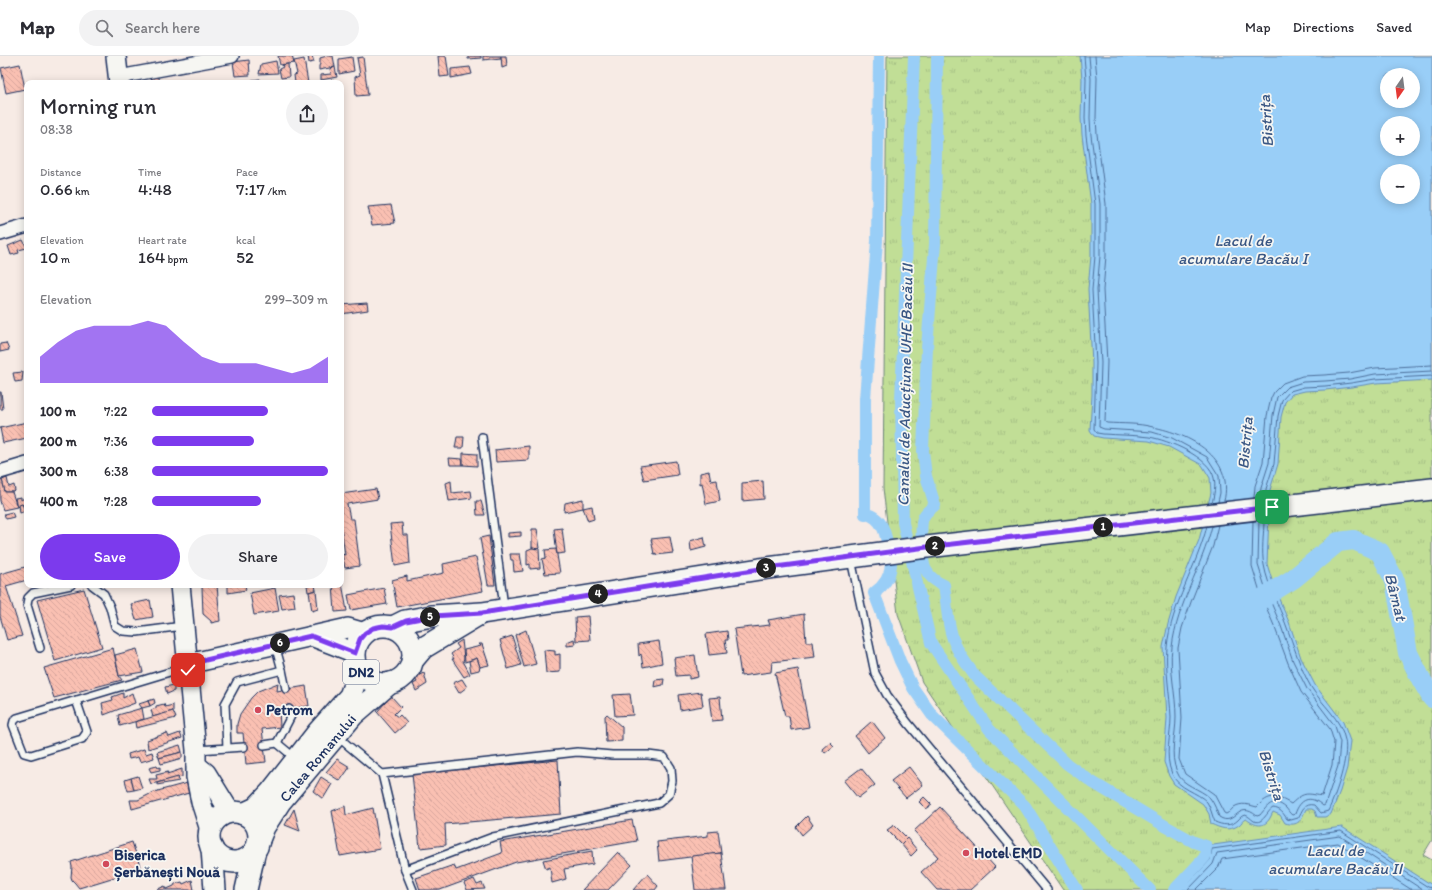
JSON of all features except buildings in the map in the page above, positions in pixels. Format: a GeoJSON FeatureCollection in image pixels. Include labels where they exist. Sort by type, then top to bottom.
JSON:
{"type":"FeatureCollection","features":[{"type":"Feature","properties":{"kind":"main road"},"geometry":{"type":"LineString","coordinates":[[116,56],[119,80]]}},
{"type":"Feature","properties":{"kind":"main road","name":"DN2"},"geometry":{"type":"LineString","coordinates":[[482,613],[423,648],[412,661],[409,669],[404,675],[390,683],[371,681],[363,675],[356,660],[360,639],[365,633],[373,628],[383,626],[393,627],[406,621],[432,616],[504,610],[760,569],[880,553],[1432,488]]}},
{"type":"Feature","properties":{"kind":"main road"},"geometry":{"type":"LineString","coordinates":[[180,588],[196,758],[196,777],[211,839],[217,855],[224,860],[241,860],[249,856],[256,846],[258,834],[256,825],[250,818],[237,813],[196,758]]}},
{"type":"Feature","properties":{"kind":"main road"},"geometry":{"type":"LineString","coordinates":[[393,627],[401,631],[407,637],[413,653],[412,661]]}},
{"type":"Feature","properties":{"kind":"main road"},"geometry":{"type":"LineString","coordinates":[[188,667],[275,644],[348,628],[365,633]]}},
{"type":"Feature","properties":{"kind":"main road"},"geometry":{"type":"LineString","coordinates":[[311,636],[356,660]]}},
{"type":"Feature","properties":{"kind":"main road","name":"Calea Romanului"},"geometry":{"type":"LineString","coordinates":[[237,813],[256,808],[271,792],[318,732],[350,696],[355,682],[356,660]]}},
{"type":"Feature","properties":{"kind":"main road","name":"Calea Romanului"},"geometry":{"type":"LineString","coordinates":[[246,890],[256,846],[264,827],[280,802],[353,715],[390,683]]}},
{"type":"Feature","properties":{"kind":"main road"},"geometry":{"type":"LineString","coordinates":[[215,890],[211,839],[213,824],[217,818],[237,813]]}},
{"type":"Feature","properties":{"kind":"street"},"geometry":{"type":"LineString","coordinates":[[119,80],[232,56]]}},
{"type":"Feature","properties":{"kind":"street"},"geometry":{"type":"LineString","coordinates":[[0,234],[24,227]]}},
{"type":"Feature","properties":{"kind":"street"},"geometry":{"type":"LineString","coordinates":[[0,472],[24,465]]}},
{"type":"Feature","properties":{"kind":"lane"},"geometry":{"type":"LineString","coordinates":[[482,437],[504,610]]}},
{"type":"Feature","properties":{"kind":"lane"},"geometry":{"type":"LineString","coordinates":[[851,557],[875,673],[887,695],[908,723],[1047,890]]}},
{"type":"Feature","properties":{"kind":"lane"},"geometry":{"type":"LineString","coordinates":[[40,648],[28,605],[28,598],[33,593],[57,588]]}},
{"type":"Feature","properties":{"kind":"lane"},"geometry":{"type":"LineString","coordinates":[[96,588],[104,594],[110,607],[115,626],[123,631],[137,632],[184,626]]}},
{"type":"Feature","properties":{"kind":"lane"},"geometry":{"type":"LineString","coordinates":[[275,644],[286,689]]}},
{"type":"Feature","properties":{"kind":"lane"},"geometry":{"type":"LineString","coordinates":[[76,700],[87,732],[82,739],[31,755],[24,753],[13,725],[17,718],[76,700],[173,671],[188,667]]}},
{"type":"Feature","properties":{"kind":"lane"},"geometry":{"type":"LineString","coordinates":[[227,748],[225,704],[237,682],[282,670]]}},
{"type":"Feature","properties":{"kind":"lane"},"geometry":{"type":"LineString","coordinates":[[277,744],[291,716],[289,709]]}},
{"type":"Feature","properties":{"kind":"lane"},"geometry":{"type":"LineString","coordinates":[[336,736],[382,774],[405,870],[412,890]]}},
{"type":"Feature","properties":{"kind":"lane"},"geometry":{"type":"LineString","coordinates":[[264,745],[277,744],[297,759]]}},
{"type":"Feature","properties":{"kind":"lane"},"geometry":{"type":"LineString","coordinates":[[196,758],[227,748],[244,747]]}},
{"type":"Feature","properties":{"kind":"lane"},"geometry":{"type":"LineString","coordinates":[[382,774],[577,752],[664,757],[671,768],[672,781],[669,794],[659,803],[493,837],[405,870]]}},
{"type":"Feature","properties":{"kind":"green space"},"geometry":{"type":"Polygon","coordinates":[[[887,56],[1432,56],[1432,840],[1423,855],[1432,860],[1432,890],[1063,890],[922,682],[898,614],[883,488],[887,56]]]}},
{"type":"Feature","properties":{"kind":"water","name":"Lacul de acumulare Bacău I"},"geometry":{"type":"Polygon","coordinates":[[[1080,56],[1432,56],[1432,380],[1376,383],[1352,387],[1305,391],[1292,394],[1285,402],[1281,417],[1278,464],[1270,490],[1267,564],[1275,590],[1289,622],[1301,658],[1315,685],[1343,722],[1350,741],[1347,768],[1340,791],[1331,814],[1325,817],[1317,817],[1315,811],[1312,809],[1306,809],[1299,822],[1290,824],[1285,823],[1280,815],[1273,812],[1267,822],[1261,825],[1252,823],[1246,819],[1239,825],[1232,828],[1225,829],[1218,827],[1211,824],[1209,814],[1203,804],[1174,784],[1169,776],[1164,762],[1167,718],[1163,647],[1176,597],[1199,540],[1211,493],[1210,478],[1202,465],[1169,447],[1149,441],[1103,438],[1094,436],[1090,430],[1092,363],[1088,289],[1091,256],[1091,204],[1081,118],[1082,79],[1080,56]]]}},
{"type":"Feature","properties":{"kind":"water","name":"Lacul de acumulare Bacău II"},"geometry":{"type":"Polygon","coordinates":[[[1342,827],[1432,885],[1432,890],[1176,890],[1206,858],[1206,846],[1342,827]]]}},
{"type":"Feature","properties":{"kind":"waterway"},"geometry":{"type":"LineString","coordinates":[[879,56],[877,241],[865,399],[865,514],[873,516],[882,527],[887,542],[891,565],[886,581],[881,588],[874,593],[900,661],[913,688],[932,715],[1025,806],[1077,890]]}},
{"type":"Feature","properties":{"kind":"waterway","name":"Canalul de Aducțiune UHE Bacău II"},"geometry":{"type":"LineString","coordinates":[[914,56],[901,400],[903,523],[931,643],[989,729],[1150,890]]}},
{"type":"Feature","properties":{"kind":"waterway"},"geometry":{"type":"LineString","coordinates":[[937,56],[935,244],[927,348],[923,451],[926,476],[935,505],[925,514],[922,522],[923,560],[931,577],[944,585],[952,637],[959,653],[975,676],[1067,764],[1092,782],[1167,827],[1194,842],[1206,846],[1205,857],[1174,890]]}},
{"type":"Feature","properties":{"kind":"waterway","name":"Bârnat"},"geometry":{"type":"LineString","coordinates":[[1253,605],[1293,579],[1338,542],[1354,540],[1380,552],[1395,581],[1408,653],[1432,698]]}},
{"type":"Feature","properties":{"kind":"place","name":"Petrom"},"geometry":{"type":"Point","coordinates":[258,710]}},
{"type":"Feature","properties":{"kind":"place","name":"Hotel EMD"},"geometry":{"type":"Point","coordinates":[966,853]}},
{"type":"Feature","properties":{"kind":"place","name":"Biserica Șerbănești Nouă"},"geometry":{"type":"Point","coordinates":[106,864]}},
{"type":"Feature","properties":{"kind":"route"},"geometry":{"type":"LineString","coordinates":[[188,670],[188,664],[311,636],[355,653],[356,645],[360,639],[365,633],[373,628],[383,626],[393,627],[406,621],[432,616],[482,613],[760,569],[927,547],[1272,507]]}},
{"type":"Feature","properties":{"kind":"water label","name":"Bistrița"},"geometry":{"type":"Point","coordinates":[1266,121]}},
{"type":"Feature","properties":{"kind":"water label","name":"Bistrița"},"geometry":{"type":"Point","coordinates":[1245,443]}},
{"type":"Feature","properties":{"kind":"water label","name":"Bistrița"},"geometry":{"type":"Point","coordinates":[1272,775]}}]}
